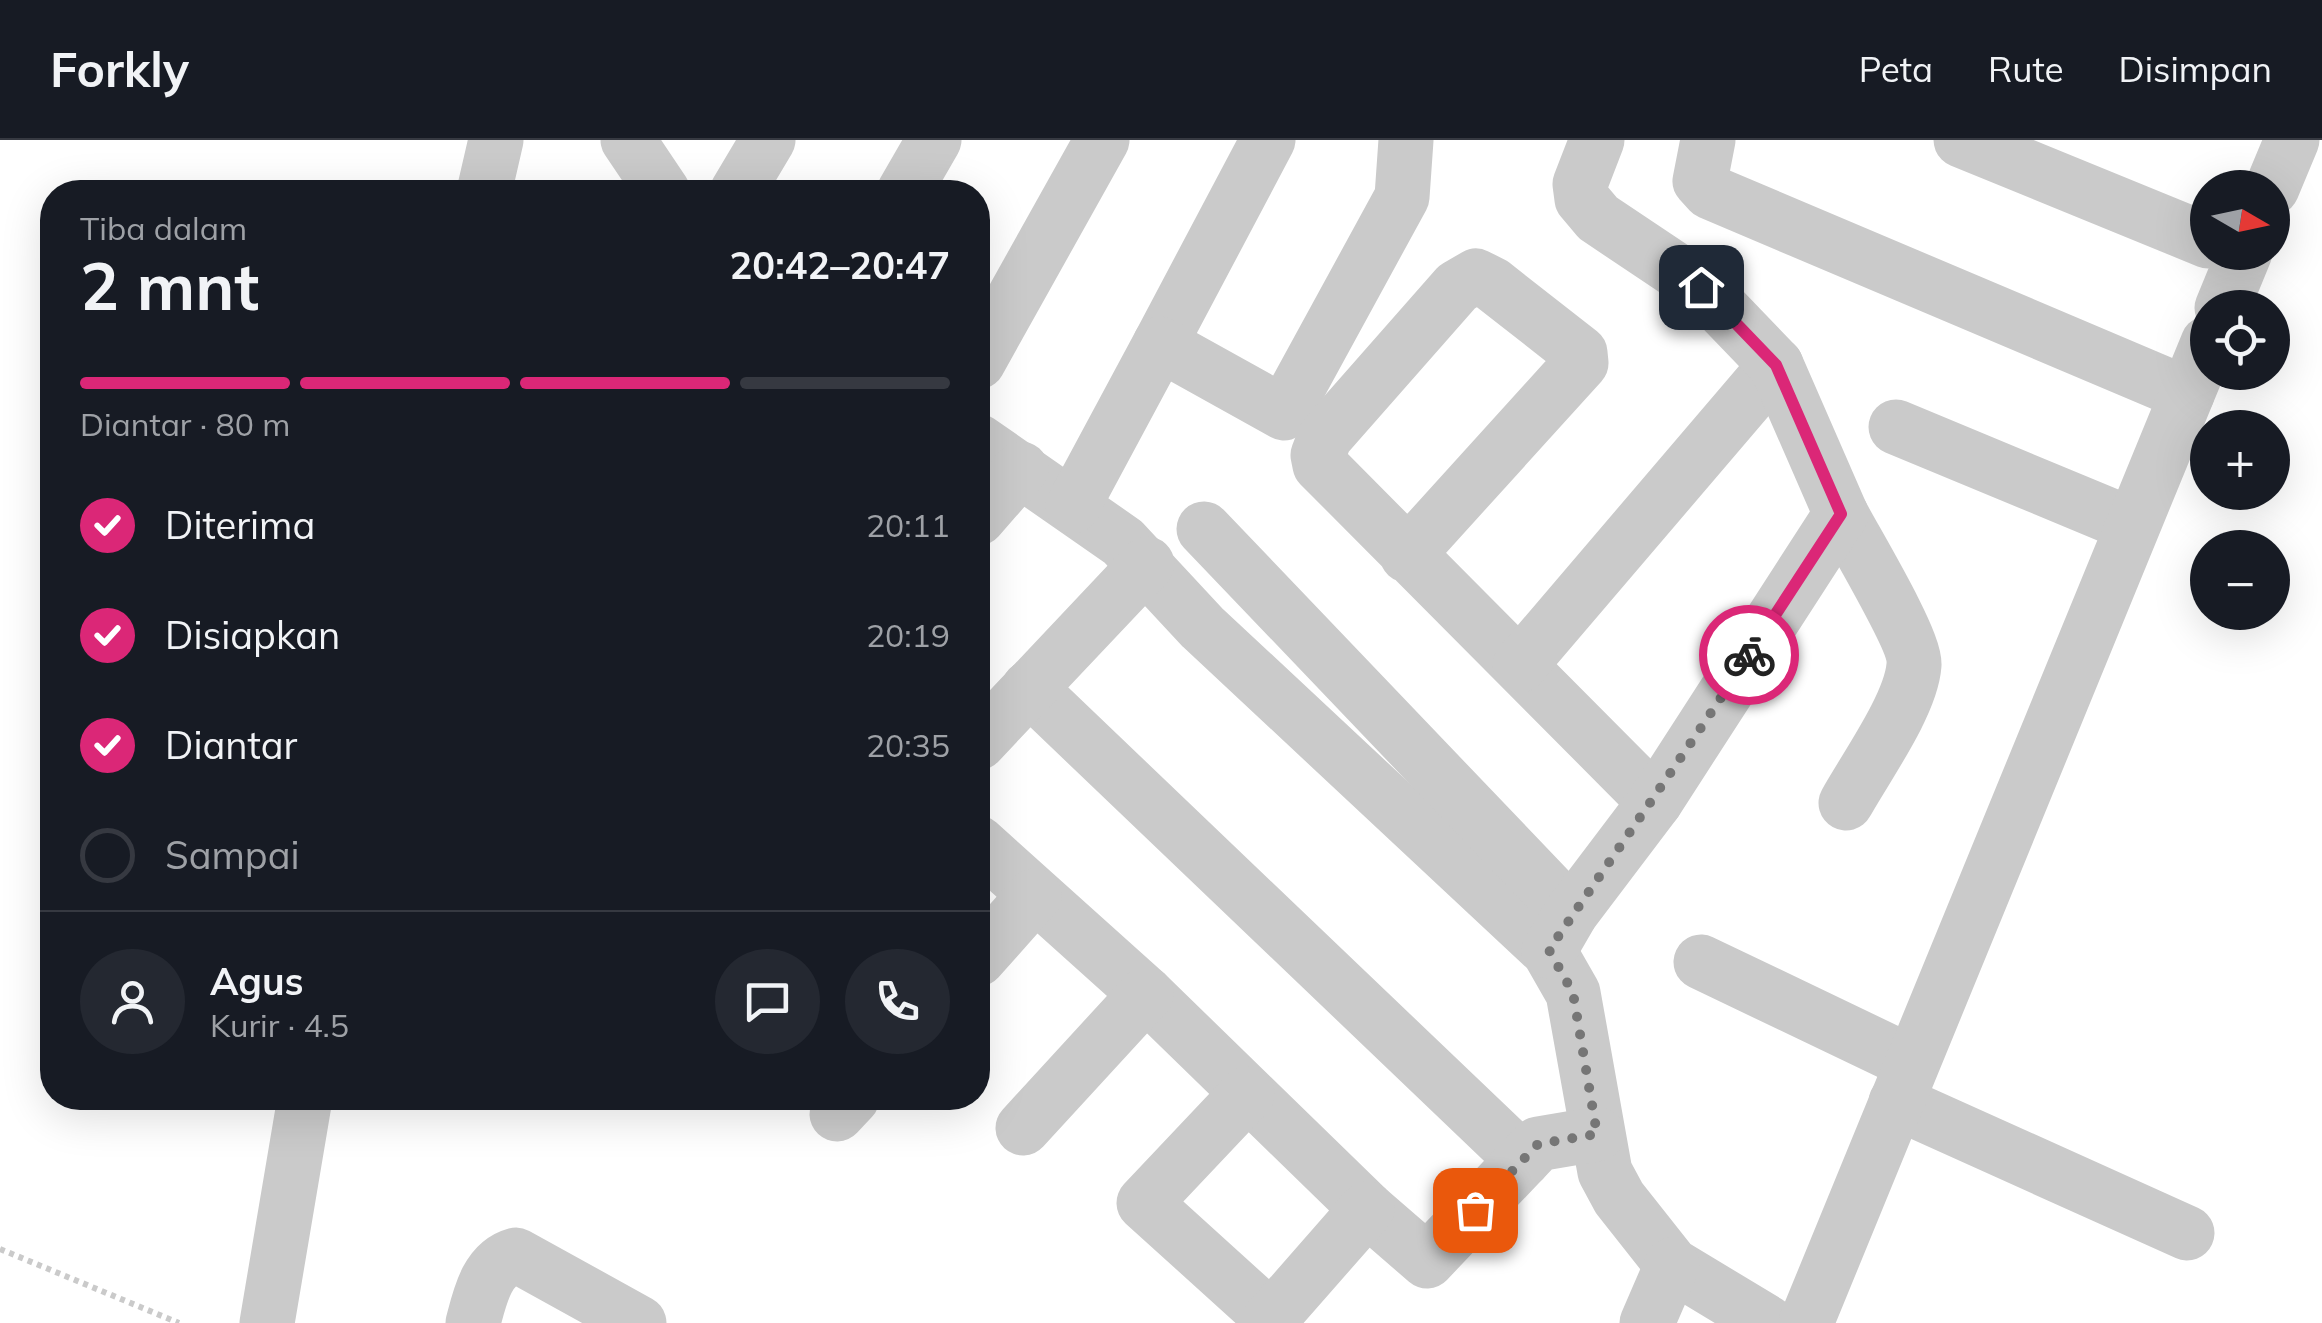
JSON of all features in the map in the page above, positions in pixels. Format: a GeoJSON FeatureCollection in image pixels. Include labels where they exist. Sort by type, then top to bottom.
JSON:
{"type":"FeatureCollection","features":[{"type":"Feature","properties":{"kind":"street"},"geometry":{"type":"LineString","coordinates":[[487,180],[496,140]]}},
{"type":"Feature","properties":{"kind":"street"},"geometry":{"type":"LineString","coordinates":[[628,140],[655,180]]}},
{"type":"Feature","properties":{"kind":"street"},"geometry":{"type":"LineString","coordinates":[[745,180],[768,140]]}},
{"type":"Feature","properties":{"kind":"street"},"geometry":{"type":"LineString","coordinates":[[911,180],[934,140]]}},
{"type":"Feature","properties":{"kind":"street"},"geometry":{"type":"LineString","coordinates":[[990,341],[1102,140]]}},
{"type":"Feature","properties":{"kind":"street"},"geometry":{"type":"LineString","coordinates":[[1073,506],[1268,140]]}},
{"type":"Feature","properties":{"kind":"street"},"geometry":{"type":"LineString","coordinates":[[1160,344],[1284,413],[1402,197],[1406,140]]}},
{"type":"Feature","properties":{"kind":"street"},"geometry":{"type":"LineString","coordinates":[[1596,140],[1580,184],[1582,199],[1598,218],[1701,287],[1776,365],[1841,514],[1905,635],[1914,666],[1908,689],[1846,802]]}},
{"type":"Feature","properties":{"kind":"street"},"geometry":{"type":"LineString","coordinates":[[1708,140],[1700,165],[1700,181],[1710,192],[2186,394]]}},
{"type":"Feature","properties":{"kind":"street"},"geometry":{"type":"LineString","coordinates":[[1960,140],[2190,233]]}},
{"type":"Feature","properties":{"kind":"street"},"geometry":{"type":"LineString","coordinates":[[2280,170],[2292,140]]}},
{"type":"Feature","properties":{"kind":"street"},"geometry":{"type":"LineString","coordinates":[[1407,555],[1581,364],[1580,353],[1492,284],[1476,276],[1458,287],[1338,422],[1318,455],[1327,475],[1407,555],[1520,665],[1655,802]]}},
{"type":"Feature","properties":{"kind":"street"},"geometry":{"type":"LineString","coordinates":[[1520,665],[1776,365]]}},
{"type":"Feature","properties":{"kind":"street"},"geometry":{"type":"LineString","coordinates":[[1806,1323],[2190,385]]}},
{"type":"Feature","properties":{"kind":"street"},"geometry":{"type":"LineString","coordinates":[[1896,427],[2132,524]]}},
{"type":"Feature","properties":{"kind":"street"},"geometry":{"type":"LineString","coordinates":[[990,482],[999,455],[1147,564],[1202,627],[1560,932]]}},
{"type":"Feature","properties":{"kind":"street"},"geometry":{"type":"LineString","coordinates":[[1560,932],[1655,802],[1841,514]]}},
{"type":"Feature","properties":{"kind":"street"},"geometry":{"type":"LineString","coordinates":[[1204,529],[1560,932],[1605,1172],[1619,1198],[1672,1265],[1768,1323]]}},
{"type":"Feature","properties":{"kind":"street"},"geometry":{"type":"LineString","coordinates":[[990,730],[1147,564]]}},
{"type":"Feature","properties":{"kind":"street"},"geometry":{"type":"LineString","coordinates":[[1029,688],[1523,1160]]}},
{"type":"Feature","properties":{"kind":"street"},"geometry":{"type":"LineString","coordinates":[[990,854],[1146,994],[1367,1209],[1427,1261],[1538,1144],[1597,1134]]}},
{"type":"Feature","properties":{"kind":"street"},"geometry":{"type":"LineString","coordinates":[[990,946],[1034,896]]}},
{"type":"Feature","properties":{"kind":"street"},"geometry":{"type":"LineString","coordinates":[[1701,962],[1904,1083],[2187,1233]]}},
{"type":"Feature","properties":{"kind":"street"},"geometry":{"type":"LineString","coordinates":[[1023,1128],[1146,994]]}},
{"type":"Feature","properties":{"kind":"street"},"geometry":{"type":"LineString","coordinates":[[1247,1094],[1144,1203],[1269,1321],[1367,1209]]}},
{"type":"Feature","properties":{"kind":"street"},"geometry":{"type":"LineString","coordinates":[[267,1323],[303,1110]]}},
{"type":"Feature","properties":{"kind":"street"},"geometry":{"type":"LineString","coordinates":[[473,1323],[492,1270],[502,1259],[516,1255],[639,1323]]}},
{"type":"Feature","properties":{"kind":"street"},"geometry":{"type":"LineString","coordinates":[[1647,1323],[1672,1265]]}},
{"type":"Feature","properties":{"kind":"path"},"geometry":{"type":"LineString","coordinates":[[0,1248],[180,1323]]}},
{"type":"Feature","properties":{"kind":"way so far"},"geometry":{"type":"LineString","coordinates":[[1475,1210],[1538,1144],[1597,1134],[1573,993],[1549,950],[1571,913],[1655,802],[1749,655]]}},
{"type":"Feature","properties":{"kind":"route"},"geometry":{"type":"LineString","coordinates":[[1701,287],[1776,365],[1841,514],[1749,655]]}}]}
